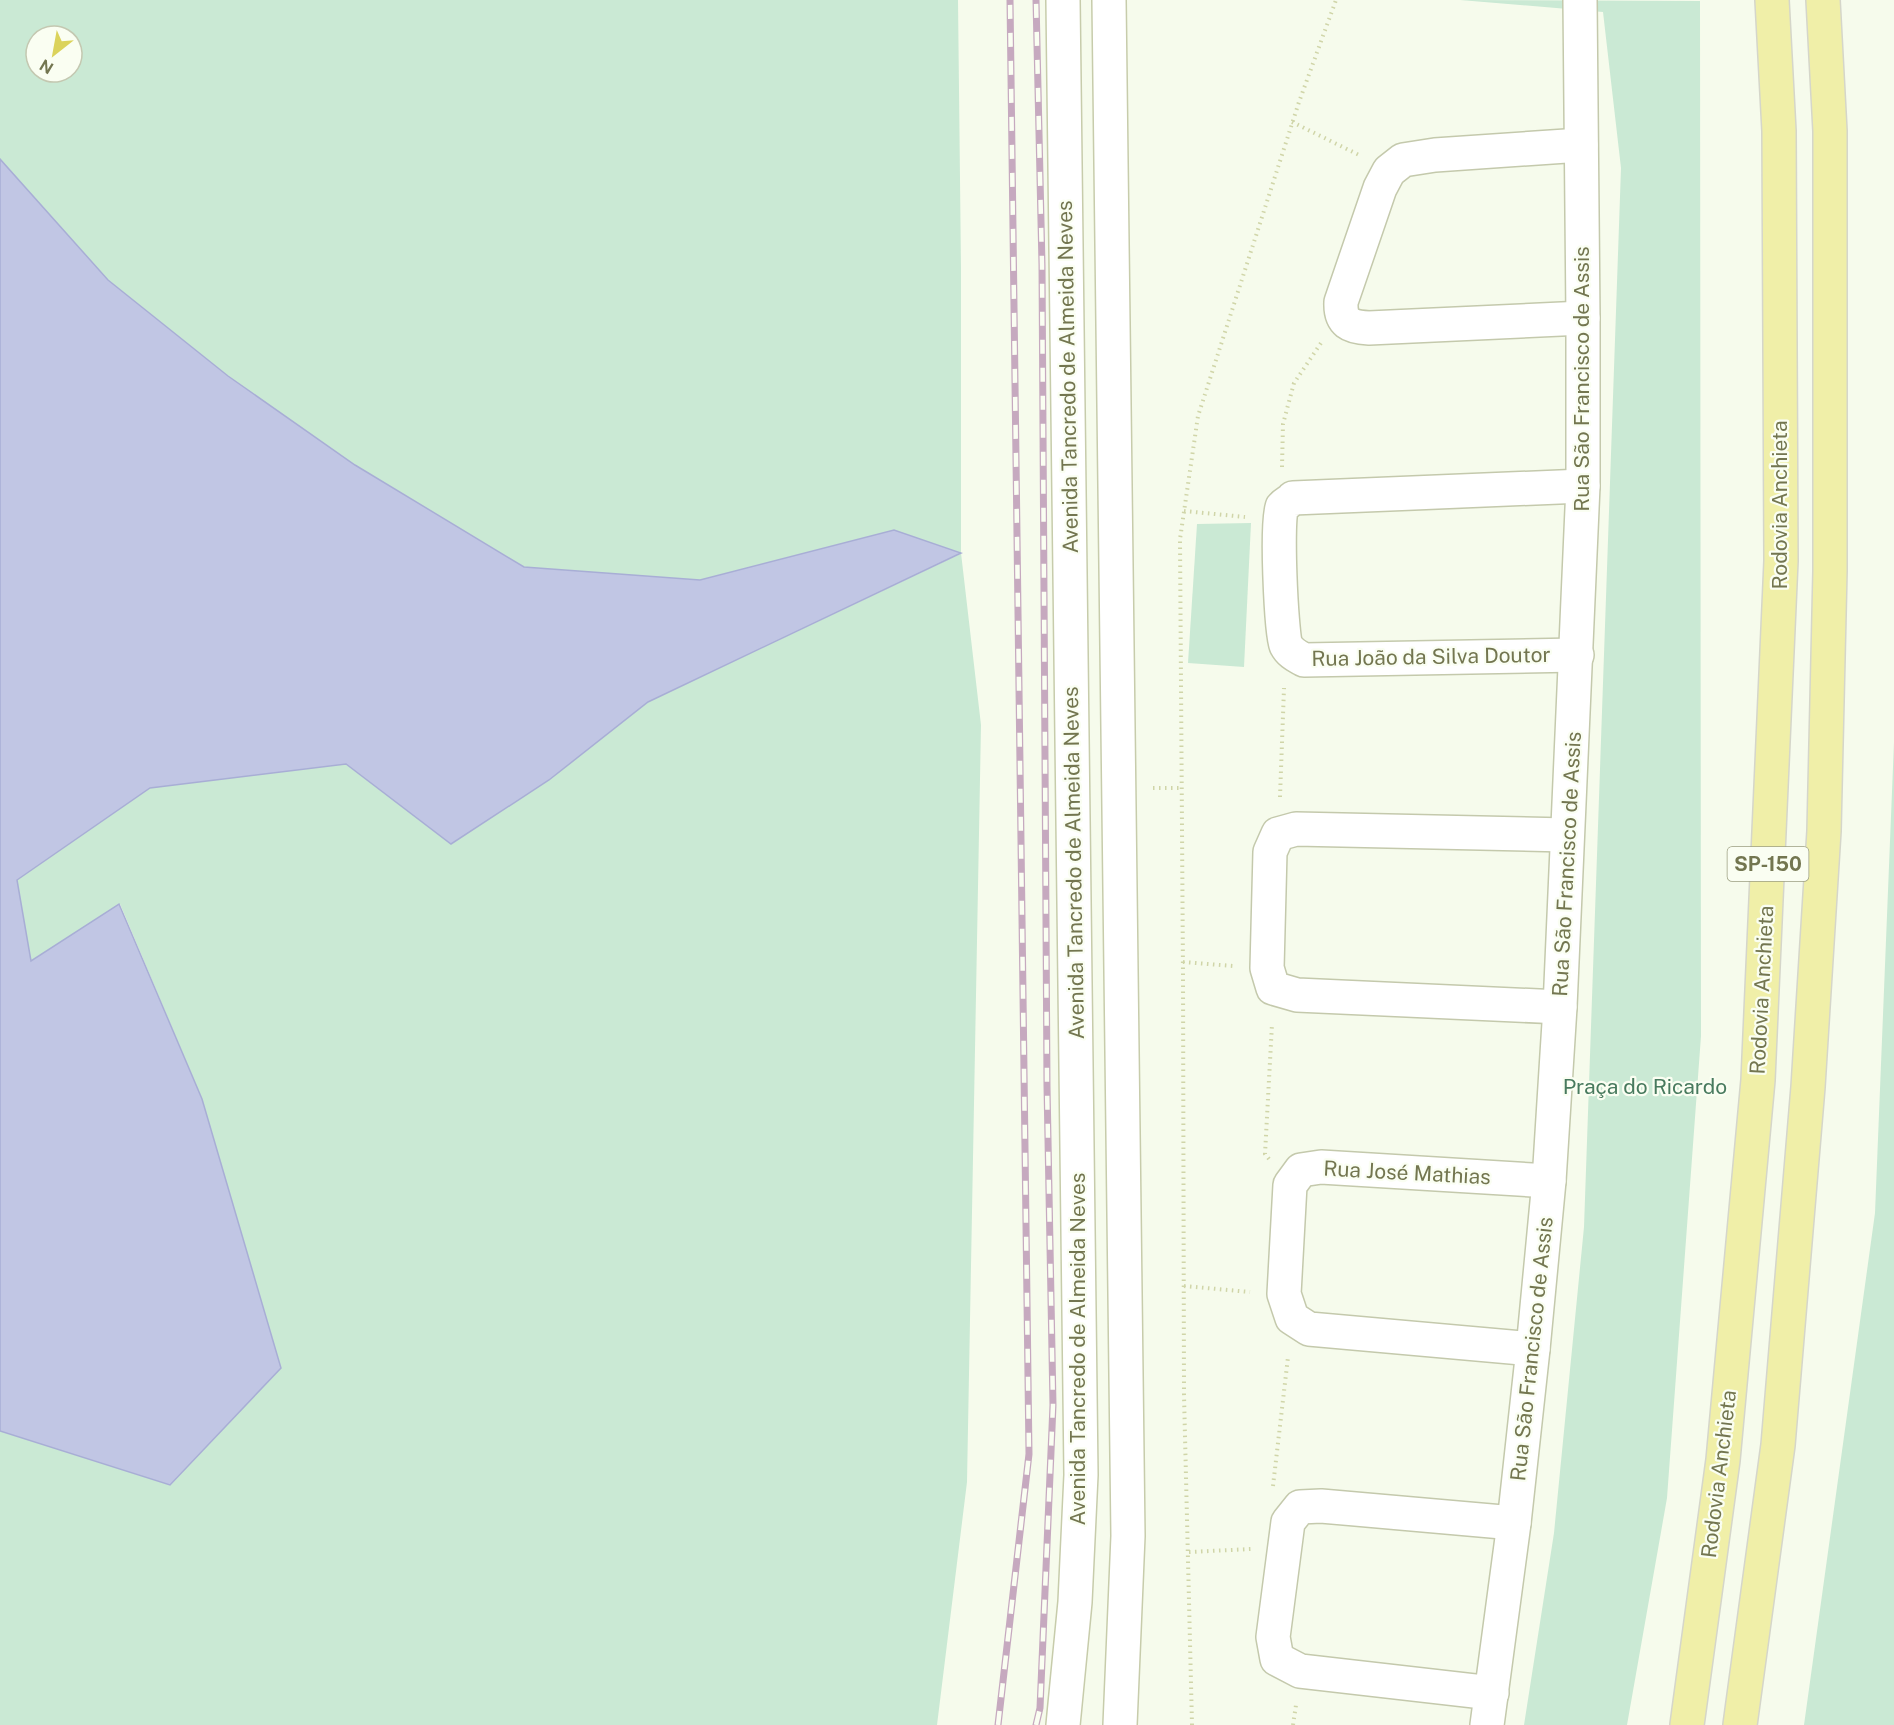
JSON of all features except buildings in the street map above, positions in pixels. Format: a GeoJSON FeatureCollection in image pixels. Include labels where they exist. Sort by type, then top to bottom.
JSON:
{"type":"FeatureCollection","features":[{"type":"Feature","properties":{"kind":"highway","name":"Rodovia Anchieta"},"geometry":{"type":"LineString","coordinates":[[1687,1725],[1723,1460],[1758,1080],[1781,561],[1779,131],[1772,0]]}},
{"type":"Feature","properties":{"kind":"highway","name":"SP-150"},"geometry":{"type":"LineString","coordinates":[[1740,1725],[1778,1445],[1808,1087],[1824,831],[1830,571],[1830,131],[1823,0]]}},
{"type":"Feature","properties":{"kind":"street","name":"Avenida Tancredo de Almeida Neves"},"geometry":{"type":"LineString","coordinates":[[1063,0],[1081,1475],[1075,1602],[1063,1725]]}},
{"type":"Feature","properties":{"kind":"street"},"geometry":{"type":"LineString","coordinates":[[1110,0],[1128,1536],[1120,1725]]}},
{"type":"Feature","properties":{"kind":"street","name":"Rua São Francisco de Assis"},"geometry":{"type":"LineString","coordinates":[[1487,1725],[1514,1523],[1533,1349],[1549,1181],[1560,1007],[1582,486],[1580,0]]}},
{"type":"Feature","properties":{"kind":"street"},"geometry":{"type":"LineString","coordinates":[[1581,145],[1435,155],[1403,160],[1389,171],[1380,188],[1341,302],[1340,314],[1346,322],[1356,328],[1583,318]]}},
{"type":"Feature","properties":{"kind":"street"},"geometry":{"type":"LineString","coordinates":[[1281,514],[1293,498],[1582,486]]}},
{"type":"Feature","properties":{"kind":"street","name":"Rua João da Silva Doutor"},"geometry":{"type":"LineString","coordinates":[[1281,514],[1280,579],[1286,644],[1292,654],[1304,660],[1576,655]]}},
{"type":"Feature","properties":{"kind":"street"},"geometry":{"type":"LineString","coordinates":[[1560,1007],[1297,995],[1270,978],[1268,910],[1270,852],[1278,834],[1296,829],[1567,835]]}},
{"type":"Feature","properties":{"kind":"street","name":"Rua José Mathias"},"geometry":{"type":"LineString","coordinates":[[1290,1185],[1301,1170],[1321,1167],[1549,1181]]}},
{"type":"Feature","properties":{"kind":"street"},"geometry":{"type":"LineString","coordinates":[[1290,1185],[1287,1239],[1288,1306],[1309,1329],[1533,1349]]}},
{"type":"Feature","properties":{"kind":"street"},"geometry":{"type":"LineString","coordinates":[[1492,1693],[1300,1671],[1277,1659],[1272,1637],[1288,1522],[1300,1507],[1321,1506],[1514,1523]]}},
{"type":"Feature","properties":{"kind":"path"},"geometry":{"type":"LineString","coordinates":[[1192,1725],[1184,1395],[1180,538],[1198,416],[1292,122],[1336,0]]}},
{"type":"Feature","properties":{"kind":"path"},"geometry":{"type":"LineString","coordinates":[[1292,122],[1389,171]]}},
{"type":"Feature","properties":{"kind":"path"},"geometry":{"type":"LineString","coordinates":[[1184,511],[1281,514],[1283,424],[1294,383],[1340,314]]}},
{"type":"Feature","properties":{"kind":"path"},"geometry":{"type":"LineString","coordinates":[[1278,834],[1286,644]]}},
{"type":"Feature","properties":{"kind":"path"},"geometry":{"type":"LineString","coordinates":[[1183,962],[1270,978],[1265,1154],[1290,1185]]}},
{"type":"Feature","properties":{"kind":"path"},"geometry":{"type":"LineString","coordinates":[[1184,1286],[1288,1306],[1272,1485],[1300,1507]]}},
{"type":"Feature","properties":{"kind":"path"},"geometry":{"type":"LineString","coordinates":[[1189,1552],[1284,1547]]}},
{"type":"Feature","properties":{"kind":"green space"},"geometry":{"type":"Polygon","coordinates":[[[0,0],[958,0],[961,553],[981,725],[967,1482],[937,1725],[0,1725],[0,1431],[170,1485],[281,1368],[202,1099],[120,904],[31,961],[17,880],[150,788],[346,764],[451,844],[549,780],[648,702],[960,554],[894,530],[700,580],[524,567],[355,465],[228,376],[108,280],[0,159],[0,0]]]}},
{"type":"Feature","properties":{"kind":"green space","name":"Praça do Ricardo"},"geometry":{"type":"Polygon","coordinates":[[[1460,0],[1700,1],[1701,1036],[1667,1498],[1627,1725],[1524,1725],[1554,1533],[1584,1227],[1621,168],[1603,12],[1460,0]]]}},
{"type":"Feature","properties":{"kind":"green space"},"geometry":{"type":"Polygon","coordinates":[[[1251,523],[1244,667],[1188,663],[1197,524],[1251,523]]]}},
{"type":"Feature","properties":{"kind":"green space"},"geometry":{"type":"Polygon","coordinates":[[[1894,742],[1894,1725],[1804,1725],[1875,1213],[1894,742]]]}},
{"type":"Feature","properties":{"kind":"water"},"geometry":{"type":"Polygon","coordinates":[[[0,159],[108,280],[228,376],[355,465],[524,567],[700,580],[894,530],[961,553],[648,702],[549,780],[451,844],[346,764],[150,788],[17,880],[31,961],[119,904],[202,1099],[281,1368],[170,1485],[0,1431],[0,159]]]}},
{"type":"Feature","properties":{"kind":"railway"},"geometry":{"type":"LineString","coordinates":[[998,1725],[1029,1454],[1010,0]]}},
{"type":"Feature","properties":{"kind":"railway"},"geometry":{"type":"LineString","coordinates":[[1036,0],[1042,265],[1047,1086],[1053,1405],[1040,1708],[1036,1725]]}}]}
